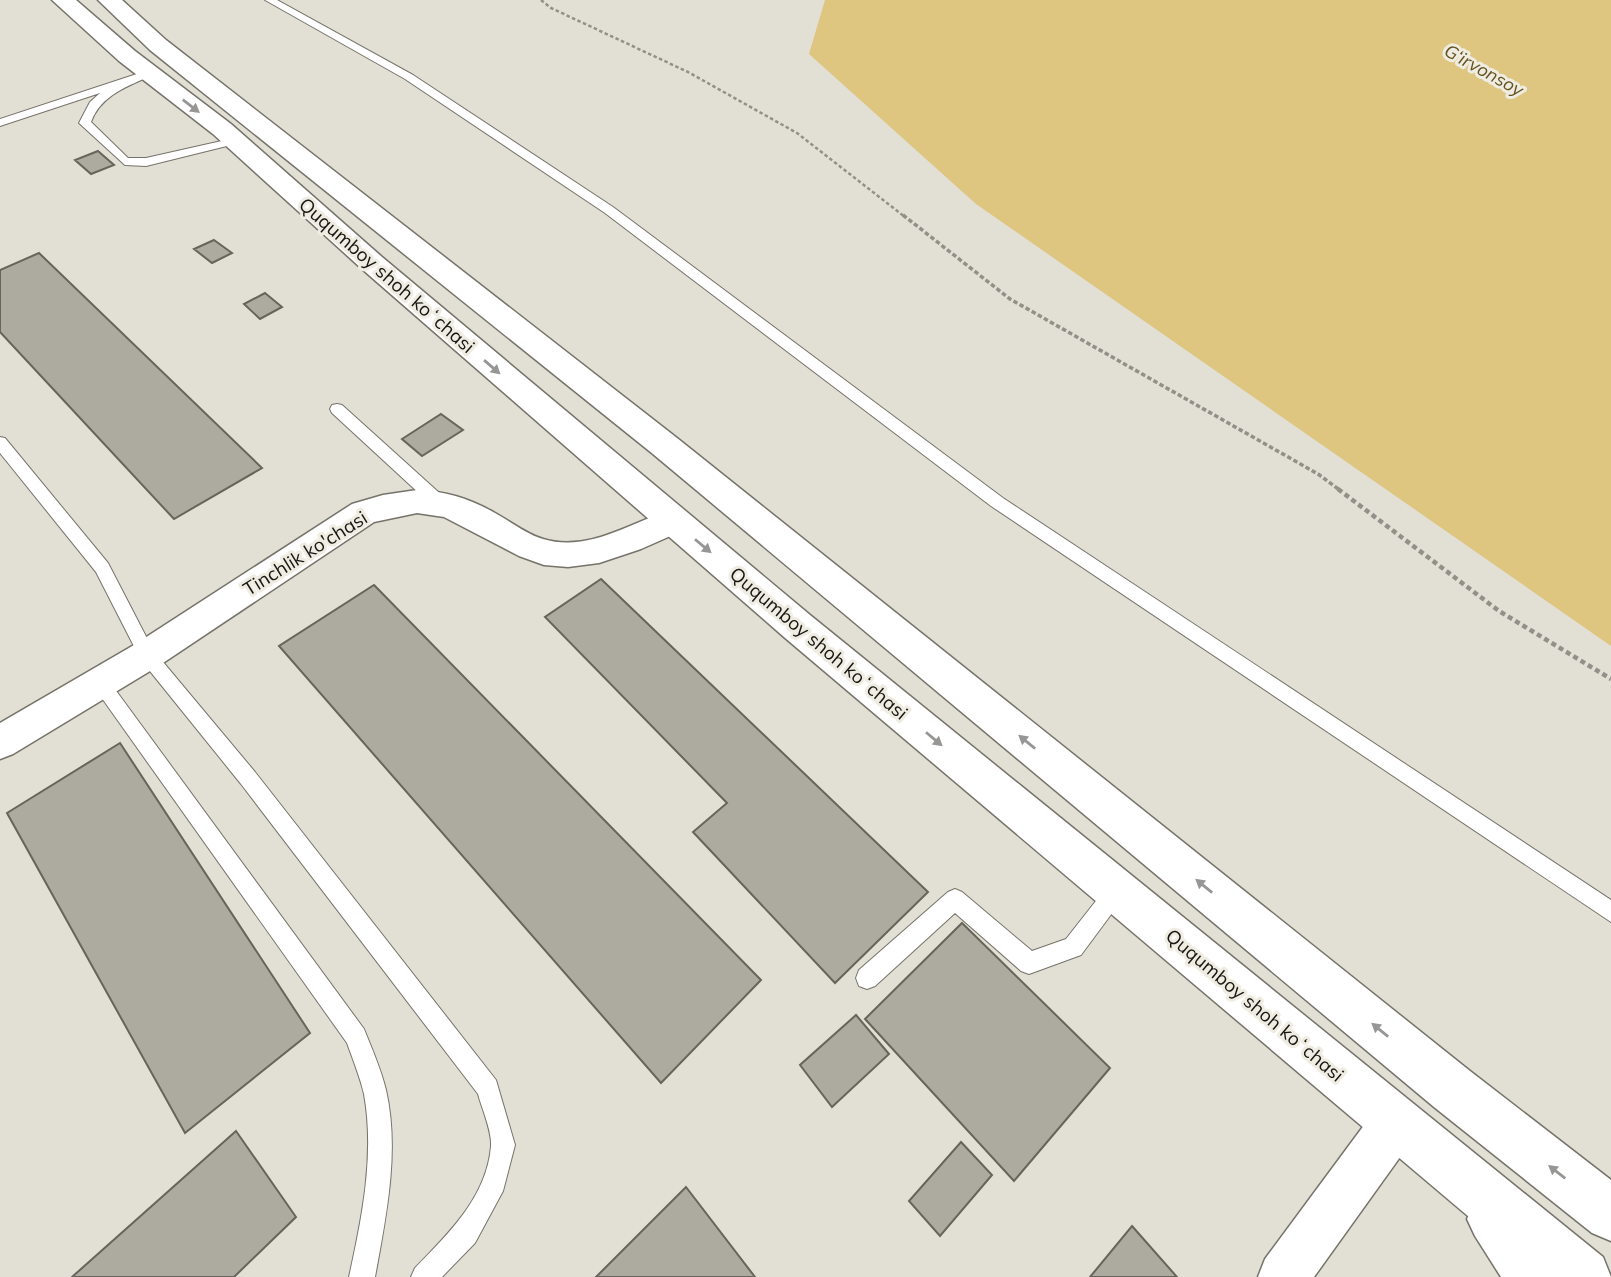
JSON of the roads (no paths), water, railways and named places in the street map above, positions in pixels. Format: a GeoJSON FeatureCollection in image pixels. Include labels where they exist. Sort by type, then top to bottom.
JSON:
{"type":"FeatureCollection","features":[{"type":"Feature","properties":{"kind":"main road","name":"Ququmboy shoh koʻchasi"},"geometry":{"type":"LineString","coordinates":[[63,0],[145,58],[665,446],[1442,1081],[1611,1214]]}},
{"type":"Feature","properties":{"kind":"main road","name":"Ququmboy shoh koʻchasi"},"geometry":{"type":"LineString","coordinates":[[109,0],[145,58],[382,272],[673,521],[1583,1277]]}},
{"type":"Feature","properties":{"kind":"street","name":"Tinchlik ko'chasi"},"geometry":{"type":"LineString","coordinates":[[0,742],[147,655],[363,513],[396,502],[440,503],[468,510],[522,544],[551,554],[585,552],[625,544],[673,521]]}},
{"type":"Feature","properties":{"kind":"street"},"geometry":{"type":"LineString","coordinates":[[1283,1277],[1396,1122]]}},
{"type":"Feature","properties":{"kind":"street"},"geometry":{"type":"LineString","coordinates":[[1466,1181],[1531,1277]]}},
{"type":"Feature","properties":{"kind":"lane"},"geometry":{"type":"LineString","coordinates":[[270,0],[408,77],[609,210],[997,502],[1611,912]]}},
{"type":"Feature","properties":{"kind":"lane"},"geometry":{"type":"LineString","coordinates":[[0,124],[145,58]]}},
{"type":"Feature","properties":{"kind":"lane"},"geometry":{"type":"LineString","coordinates":[[145,58],[88,108],[85,123],[125,161],[146,162],[235,141]]}},
{"type":"Feature","properties":{"kind":"lane"},"geometry":{"type":"LineString","coordinates":[[337,409],[440,503]]}},
{"type":"Feature","properties":{"kind":"lane"},"geometry":{"type":"LineString","coordinates":[[0,442],[102,568],[147,655],[248,778],[488,1088],[503,1145],[491,1191],[466,1234],[424,1277]]}},
{"type":"Feature","properties":{"kind":"lane"},"geometry":{"type":"LineString","coordinates":[[100,682],[356,1037],[376,1096],[381,1161],[373,1225],[362,1277]]}},
{"type":"Feature","properties":{"kind":"lane"},"geometry":{"type":"LineString","coordinates":[[867,978],[955,899],[1029,963],[1073,947],[1116,890]]}},
{"type":"Feature","properties":{"kind":"water","name":"G‘irvonsoy"},"geometry":{"type":"Polygon","coordinates":[[[825,0],[1611,0],[1611,646],[976,204],[809,54],[825,0]]]}}]}
